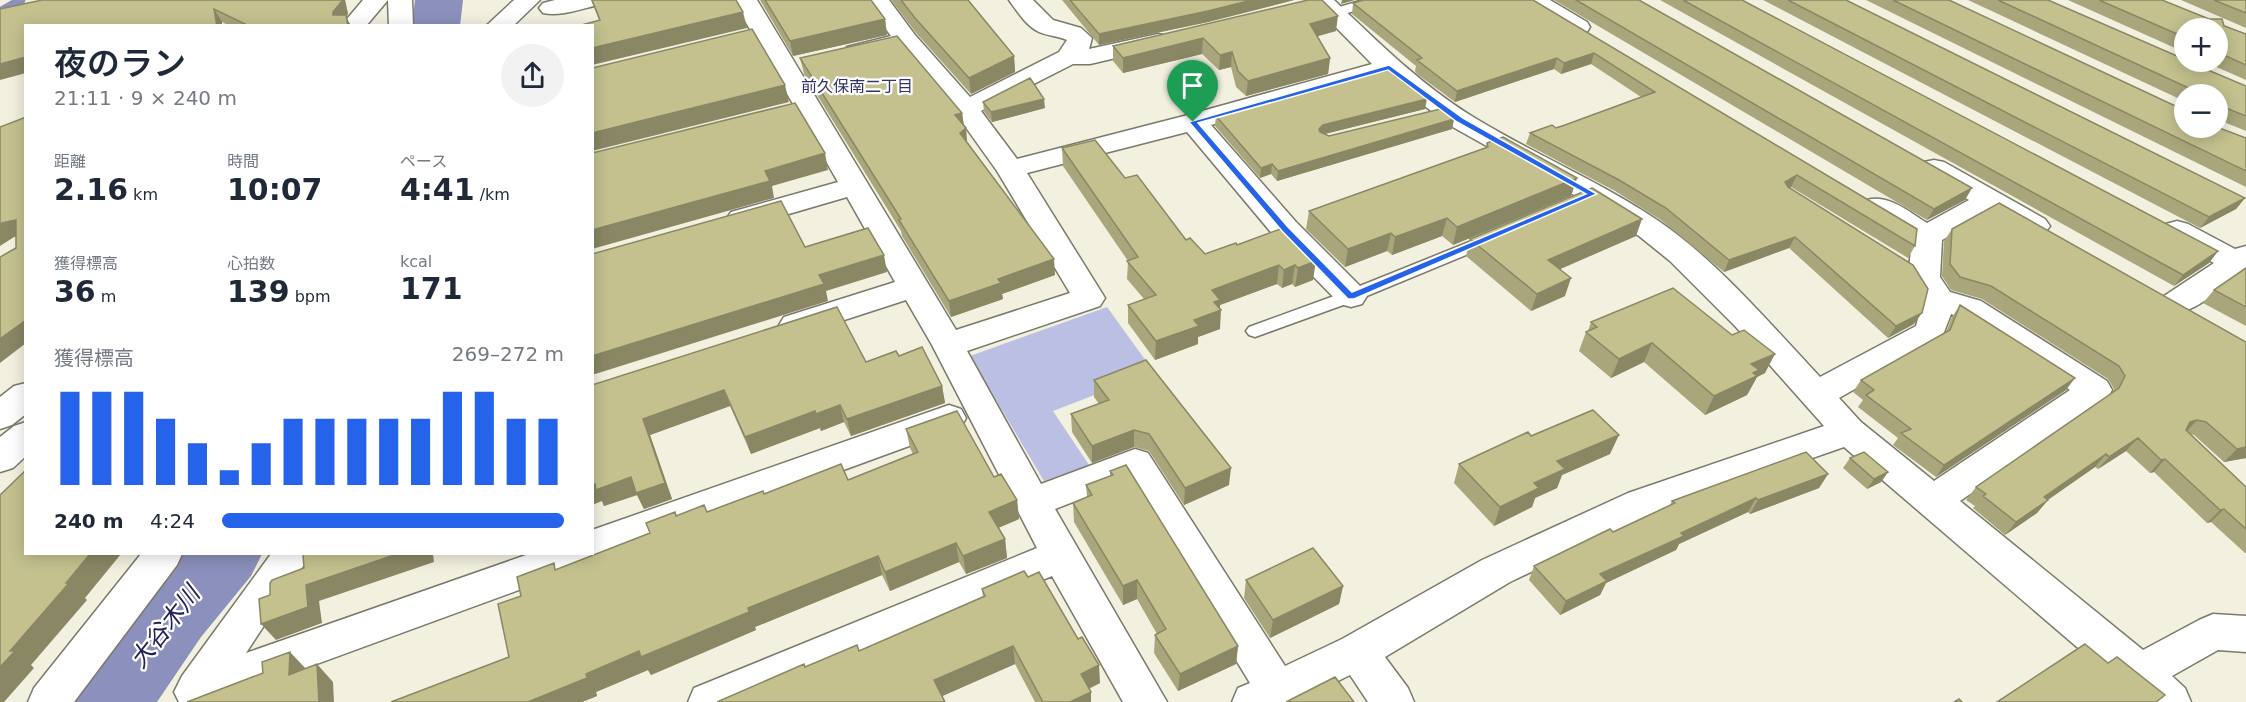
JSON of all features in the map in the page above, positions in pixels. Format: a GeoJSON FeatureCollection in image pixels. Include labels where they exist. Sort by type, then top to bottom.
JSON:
{"type":"FeatureCollection","features":[{"type":"Feature","properties":{"kind":"street"},"geometry":{"type":"LineString","coordinates":[[355,24],[376,0]]}},
{"type":"Feature","properties":{"kind":"street"},"geometry":{"type":"LineString","coordinates":[[400,0],[400,24]]}},
{"type":"Feature","properties":{"kind":"street"},"geometry":{"type":"LineString","coordinates":[[500,24],[528,0]]}},
{"type":"Feature","properties":{"kind":"street"},"geometry":{"type":"LineString","coordinates":[[533,24],[555,4],[590,0]]}},
{"type":"Feature","properties":{"kind":"street"},"geometry":{"type":"LineString","coordinates":[[745,0],[752,36],[807,63],[906,40]]}},
{"type":"Feature","properties":{"kind":"street"},"geometry":{"type":"LineString","coordinates":[[877,0],[906,40],[966,110],[1010,169],[1089,298],[948,345]]}},
{"type":"Feature","properties":{"kind":"street"},"geometry":{"type":"LineString","coordinates":[[966,110],[1068,57],[1079,45],[1080,38],[1071,30],[1050,27],[1040,22],[1021,0]]}},
{"type":"Feature","properties":{"kind":"street"},"geometry":{"type":"LineString","coordinates":[[1533,0],[1604,42]]}},
{"type":"Feature","properties":{"kind":"street"},"geometry":{"type":"LineString","coordinates":[[1319,6],[1436,112],[1460,120],[1582,199],[1650,229],[1681,254],[1818,394],[1849,431],[2140,673],[2170,702]]}},
{"type":"Feature","properties":{"kind":"street"},"geometry":{"type":"LineString","coordinates":[[1068,57],[1090,56],[1176,38]]}},
{"type":"Feature","properties":{"kind":"street"},"geometry":{"type":"LineString","coordinates":[[807,63],[796,110],[854,186],[914,287],[948,345],[979,407],[1060,555],[1146,702]]}},
{"type":"Feature","properties":{"kind":"street"},"geometry":{"type":"LineString","coordinates":[[1010,169],[1193,122],[1389,67]]}},
{"type":"Feature","properties":{"kind":"street"},"geometry":{"type":"LineString","coordinates":[[1193,122],[1285,229],[1351,296]]}},
{"type":"Feature","properties":{"kind":"street"},"geometry":{"type":"LineString","coordinates":[[1907,153],[2062,241]]}},
{"type":"Feature","properties":{"kind":"street"},"geometry":{"type":"LineString","coordinates":[[718,225],[854,186]]}},
{"type":"Feature","properties":{"kind":"street"},"geometry":{"type":"LineString","coordinates":[[1856,194],[1927,236]]}},
{"type":"Feature","properties":{"kind":"street"},"geometry":{"type":"LineString","coordinates":[[1927,236],[1990,201]]}},
{"type":"Feature","properties":{"kind":"street"},"geometry":{"type":"LineString","coordinates":[[2151,218],[2243,262]]}},
{"type":"Feature","properties":{"kind":"street"},"geometry":{"type":"LineString","coordinates":[[1818,394],[1930,332],[1923,282],[1927,236]]}},
{"type":"Feature","properties":{"kind":"street"},"geometry":{"type":"LineString","coordinates":[[2205,321],[2164,298],[2243,262]]}},
{"type":"Feature","properties":{"kind":"street"},"geometry":{"type":"LineString","coordinates":[[1923,282],[1971,309],[2095,390],[1932,501]]}},
{"type":"Feature","properties":{"kind":"street"},"geometry":{"type":"LineString","coordinates":[[766,334],[914,287]]}},
{"type":"Feature","properties":{"kind":"street"},"geometry":{"type":"LineString","coordinates":[[0,416],[24,397]]}},
{"type":"Feature","properties":{"kind":"street"},"geometry":{"type":"LineString","coordinates":[[594,545],[979,407]]}},
{"type":"Feature","properties":{"kind":"street"},"geometry":{"type":"LineString","coordinates":[[1033,502],[1135,463],[1265,696],[1357,652],[1496,571],[1641,502],[1849,431]]}},
{"type":"Feature","properties":{"kind":"street"},"geometry":{"type":"LineString","coordinates":[[11,474],[24,440]]}},
{"type":"Feature","properties":{"kind":"street"},"geometry":{"type":"LineString","coordinates":[[49,702],[162,555]]}},
{"type":"Feature","properties":{"kind":"street"},"geometry":{"type":"LineString","coordinates":[[192,696],[291,555]]}},
{"type":"Feature","properties":{"kind":"street"},"geometry":{"type":"LineString","coordinates":[[192,696],[570,555]]}},
{"type":"Feature","properties":{"kind":"street"},"geometry":{"type":"LineString","coordinates":[[708,702],[1060,555]]}},
{"type":"Feature","properties":{"kind":"street"},"geometry":{"type":"LineString","coordinates":[[2140,673],[2213,632],[2246,634]]}},
{"type":"Feature","properties":{"kind":"street"},"geometry":{"type":"LineString","coordinates":[[1357,652],[1393,702]]}},
{"type":"Feature","properties":{"kind":"lane"},"geometry":{"type":"LineString","coordinates":[[1319,6],[1376,0]]}},
{"type":"Feature","properties":{"kind":"lane"},"geometry":{"type":"LineString","coordinates":[[1256,331],[1351,296],[1506,231]]}},
{"type":"Feature","properties":{"kind":"shaded area"},"geometry":{"type":"Polygon","coordinates":[[[1107,307],[1154,372],[1053,411],[1089,465],[1044,481],[970,356],[1107,307]]]}},
{"type":"Feature","properties":{"kind":"building"},"geometry":{"type":"Polygon","coordinates":[[[42,0],[342,0],[333,15],[346,15],[348,24],[245,24],[214,9],[217,24],[24,24],[24,58],[0,64],[0,9],[42,0]]]}},
{"type":"Feature","properties":{"kind":"building"},"geometry":{"type":"Polygon","coordinates":[[[592,0],[736,0],[743,12],[594,48],[594,24],[585,24],[600,20],[592,0]]]}},
{"type":"Feature","properties":{"kind":"building"},"geometry":{"type":"Polygon","coordinates":[[[765,0],[871,0],[885,19],[790,41],[765,0]]]}},
{"type":"Feature","properties":{"kind":"building"},"geometry":{"type":"Polygon","coordinates":[[[901,0],[968,0],[1014,56],[969,78],[901,0]]]}},
{"type":"Feature","properties":{"kind":"building"},"geometry":{"type":"Polygon","coordinates":[[[1070,0],[1252,0],[1099,34],[1070,0]]]}},
{"type":"Feature","properties":{"kind":"building"},"geometry":{"type":"Polygon","coordinates":[[[1308,0],[1322,0],[1338,16],[1310,24],[1330,58],[1248,81],[1238,71],[1232,52],[1220,55],[1203,38],[1123,58],[1113,46],[1308,0]]]}},
{"type":"Feature","properties":{"kind":"building"},"geometry":{"type":"Polygon","coordinates":[[[1364,0],[1533,0],[1917,229],[1915,246],[1797,175],[1785,182],[1788,187],[1913,265],[1928,289],[1922,313],[1896,326],[1795,237],[1729,260],[1666,208],[1619,180],[1530,133],[1552,125],[1556,128],[1655,92],[1594,53],[1564,63],[1557,58],[1457,91],[1417,60],[1422,58],[1353,3],[1364,0]]]}},
{"type":"Feature","properties":{"kind":"building"},"geometry":{"type":"Polygon","coordinates":[[[1576,0],[1639,0],[1972,188],[1934,209],[1576,0]]]}},
{"type":"Feature","properties":{"kind":"building"},"geometry":{"type":"Polygon","coordinates":[[[1683,0],[1742,0],[2218,251],[2183,275],[1683,0]]]}},
{"type":"Feature","properties":{"kind":"building"},"geometry":{"type":"Polygon","coordinates":[[[1788,0],[1846,0],[2245,198],[2209,217],[1788,0]]]}},
{"type":"Feature","properties":{"kind":"building"},"geometry":{"type":"Polygon","coordinates":[[[1893,0],[1949,0],[2174,105],[2174,136],[1893,0]]]}},
{"type":"Feature","properties":{"kind":"building"},"geometry":{"type":"Polygon","coordinates":[[[1998,0],[2048,0],[2174,55],[2174,72],[2213,72],[2246,86],[2246,116],[2228,109],[2228,84],[2180,84],[1998,0]]]}},
{"type":"Feature","properties":{"kind":"building"},"geometry":{"type":"Polygon","coordinates":[[[2099,0],[2162,0],[2207,18],[2174,18],[2174,33],[2099,0]]]}},
{"type":"Feature","properties":{"kind":"building"},"geometry":{"type":"Polygon","coordinates":[[[2214,0],[2246,0],[2246,13],[2214,0]]]}},
{"type":"Feature","properties":{"kind":"building"},"geometry":{"type":"Polygon","coordinates":[[[2228,27],[2246,34],[2246,65],[2228,57],[2228,27]]]}},
{"type":"Feature","properties":{"kind":"building"},"geometry":{"type":"Polygon","coordinates":[[[752,29],[785,85],[594,133],[594,68],[752,29]]]}},
{"type":"Feature","properties":{"kind":"building"},"geometry":{"type":"Polygon","coordinates":[[[897,36],[962,113],[955,115],[966,128],[960,133],[1054,259],[998,279],[1001,283],[949,301],[899,220],[901,219],[800,58],[897,36]]]}},
{"type":"Feature","properties":{"kind":"building"},"geometry":{"type":"Polygon","coordinates":[[[1388,70],[1427,99],[1323,125],[1319,129],[1320,132],[1329,136],[1440,109],[1454,119],[1278,171],[1272,164],[1261,168],[1216,116],[1388,70]]]}},
{"type":"Feature","properties":{"kind":"building"},"geometry":{"type":"Polygon","coordinates":[[[1030,78],[1044,99],[991,112],[983,102],[1030,78]]]}},
{"type":"Feature","properties":{"kind":"building"},"geometry":{"type":"Polygon","coordinates":[[[795,103],[825,153],[765,171],[770,181],[594,229],[594,153],[795,103]]]}},
{"type":"Feature","properties":{"kind":"building"},"geometry":{"type":"Polygon","coordinates":[[[24,118],[24,321],[0,339],[0,257],[16,248],[16,220],[0,225],[0,127],[24,118]]]}},
{"type":"Feature","properties":{"kind":"building"},"geometry":{"type":"Polygon","coordinates":[[[2228,131],[2246,138],[2246,171],[2178,138],[2228,138],[2228,131]]]}},
{"type":"Feature","properties":{"kind":"building"},"geometry":{"type":"Polygon","coordinates":[[[1503,137],[1577,178],[1457,227],[1447,218],[1395,237],[1391,233],[1348,249],[1309,211],[1488,147],[1487,143],[1503,137]]]}},
{"type":"Feature","properties":{"kind":"building"},"geometry":{"type":"Polygon","coordinates":[[[1095,140],[1125,178],[1137,175],[1186,240],[1190,238],[1205,254],[1283,228],[1316,261],[1298,268],[1295,265],[1284,270],[1279,265],[1212,290],[1220,300],[1214,302],[1221,310],[1194,320],[1199,326],[1156,341],[1128,305],[1156,295],[1127,261],[1138,257],[1062,148],[1095,140]]]}},
{"type":"Feature","properties":{"kind":"building"},"geometry":{"type":"Polygon","coordinates":[[[1592,188],[1642,219],[1548,260],[1571,278],[1537,294],[1470,239],[1592,188]]]}},
{"type":"Feature","properties":{"kind":"building"},"geometry":{"type":"Polygon","coordinates":[[[781,201],[805,247],[868,228],[884,255],[819,275],[824,284],[594,355],[594,253],[781,201]]]}},
{"type":"Feature","properties":{"kind":"building"},"geometry":{"type":"Polygon","coordinates":[[[1999,203],[2246,342],[2246,447],[2237,449],[2206,422],[2197,420],[2190,422],[2186,430],[2246,487],[2246,529],[2224,509],[2220,510],[2165,459],[2161,460],[2138,438],[2109,457],[2106,454],[2044,497],[2048,500],[2016,522],[1983,496],[1986,494],[1976,487],[2119,388],[2125,376],[2119,366],[1991,286],[1960,277],[1950,264],[1952,229],[1999,203]]]}},
{"type":"Feature","properties":{"kind":"building"},"geometry":{"type":"Polygon","coordinates":[[[2246,268],[2246,307],[2214,290],[2246,268]]]}},
{"type":"Feature","properties":{"kind":"building"},"geometry":{"type":"Polygon","coordinates":[[[1673,288],[1732,335],[1744,330],[1775,354],[1751,364],[1759,370],[1753,373],[1757,376],[1714,396],[1652,343],[1619,359],[1586,332],[1597,327],[1591,322],[1673,288]]]}},
{"type":"Feature","properties":{"kind":"building"},"geometry":{"type":"Polygon","coordinates":[[[1960,305],[2075,378],[1944,465],[1901,433],[1911,429],[1866,395],[1874,390],[1861,380],[1950,330],[1960,305]]]}},
{"type":"Feature","properties":{"kind":"building"},"geometry":{"type":"Polygon","coordinates":[[[837,307],[866,362],[896,351],[899,356],[922,347],[942,386],[847,419],[840,405],[816,414],[815,411],[745,437],[724,390],[643,419],[665,483],[636,493],[631,477],[596,490],[594,484],[594,384],[837,307]]]}},
{"type":"Feature","properties":{"kind":"building"},"geometry":{"type":"Polygon","coordinates":[[[1146,360],[1231,468],[1185,488],[1149,434],[1134,430],[1092,446],[1071,414],[1109,400],[1094,380],[1146,360]]]}},
{"type":"Feature","properties":{"kind":"building"},"geometry":{"type":"Polygon","coordinates":[[[1593,410],[1619,435],[1557,461],[1565,469],[1534,483],[1539,488],[1500,507],[1459,464],[1528,432],[1531,436],[1593,410]]]}},
{"type":"Feature","properties":{"kind":"building"},"geometry":{"type":"Polygon","coordinates":[[[957,411],[994,477],[1001,474],[1017,500],[989,512],[1005,539],[963,556],[956,543],[885,572],[878,556],[748,608],[749,612],[641,657],[639,651],[586,674],[587,678],[528,702],[391,702],[509,657],[498,604],[521,596],[517,577],[554,563],[555,570],[650,533],[646,523],[675,512],[676,516],[704,505],[707,512],[763,491],[764,494],[841,464],[848,480],[918,452],[906,429],[957,411]]]}},
{"type":"Feature","properties":{"kind":"building"},"geometry":{"type":"Polygon","coordinates":[[[1806,452],[1828,474],[1758,500],[1756,498],[1681,533],[1684,536],[1600,574],[1607,581],[1566,601],[1534,566],[1610,529],[1613,532],[1675,503],[1672,501],[1806,452]]]}},
{"type":"Feature","properties":{"kind":"building"},"geometry":{"type":"Polygon","coordinates":[[[1864,452],[1888,472],[1874,479],[1850,458],[1864,452]]]}},
{"type":"Feature","properties":{"kind":"building"},"geometry":{"type":"Polygon","coordinates":[[[1126,465],[1238,646],[1180,674],[1155,635],[1166,629],[1137,580],[1123,586],[1073,503],[1092,495],[1086,485],[1113,475],[1110,471],[1126,465]]]}},
{"type":"Feature","properties":{"kind":"building"},"geometry":{"type":"Polygon","coordinates":[[[24,472],[24,555],[89,555],[66,583],[69,583],[10,651],[15,651],[0,667],[0,495],[24,472]]]}},
{"type":"Feature","properties":{"kind":"building"},"geometry":{"type":"Polygon","coordinates":[[[1313,548],[1343,586],[1273,620],[1246,580],[1313,548]]]}},
{"type":"Feature","properties":{"kind":"building"},"geometry":{"type":"Polygon","coordinates":[[[303,555],[394,555],[306,585],[308,607],[261,624],[259,599],[270,595],[272,580],[304,568],[303,555]]]}},
{"type":"Feature","properties":{"kind":"building"},"geometry":{"type":"Polygon","coordinates":[[[1024,571],[1028,577],[1039,572],[1078,639],[1082,637],[1099,665],[1081,674],[1091,692],[1070,702],[1043,702],[1013,646],[934,680],[945,702],[717,702],[804,664],[805,667],[857,645],[859,651],[985,596],[982,589],[1024,571]]]}},
{"type":"Feature","properties":{"kind":"building"},"geometry":{"type":"Polygon","coordinates":[[[2085,644],[2108,663],[2117,657],[2165,695],[2156,702],[1997,702],[2085,644]]]}},
{"type":"Feature","properties":{"kind":"building"},"geometry":{"type":"Polygon","coordinates":[[[290,652],[289,675],[317,664],[319,702],[187,702],[263,673],[262,662],[290,652]]]}},
{"type":"Feature","properties":{"kind":"building"},"geometry":{"type":"Polygon","coordinates":[[[1335,677],[1354,702],[1286,702],[1335,677]]]}},
{"type":"Feature","properties":{"kind":"waterway"},"geometry":{"type":"LineString","coordinates":[[0,12],[21,0]]}},
{"type":"Feature","properties":{"kind":"waterway","name":"大谷木川"},"geometry":{"type":"LineString","coordinates":[[436,24],[439,0]]}},
{"type":"Feature","properties":{"kind":"waterway","name":"大谷木川"},"geometry":{"type":"LineString","coordinates":[[108,702],[173,613],[223,555]]}},
{"type":"Feature","properties":{"kind":"district","name":"前久保南二丁目"},"geometry":{"type":"Point","coordinates":[857,86]}},
{"type":"Feature","properties":{"kind":"route"},"geometry":{"type":"LineString","coordinates":[[1389,67],[1460,120],[1593,194],[1351,296],[1285,229],[1193,122],[1389,67]]}}]}
